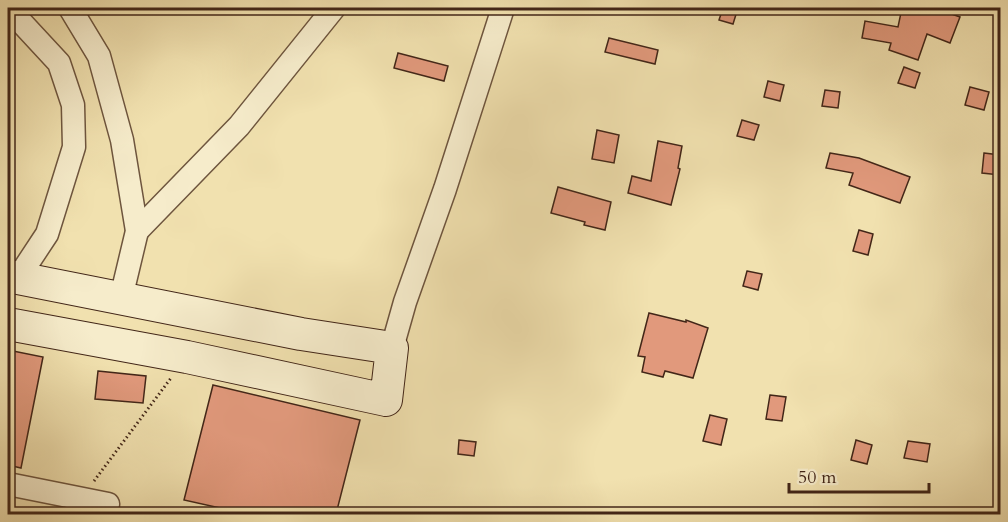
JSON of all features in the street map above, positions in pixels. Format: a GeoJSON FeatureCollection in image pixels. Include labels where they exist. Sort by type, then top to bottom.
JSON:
{"type":"FeatureCollection","features":[{"type":"Feature","properties":{"kind":"main road"},"geometry":{"type":"LineString","coordinates":[[8,324],[186,357],[386,400],[392,348],[301,334],[122,298],[11,279]]}},
{"type":"Feature","properties":{"kind":"street"},"geometry":{"type":"LineString","coordinates":[[8,8],[59,63],[73,105],[75,147],[47,234],[11,279]]}},
{"type":"Feature","properties":{"kind":"street"},"geometry":{"type":"LineString","coordinates":[[73,8],[99,56],[122,140],[137,231],[122,298]]}},
{"type":"Feature","properties":{"kind":"street"},"geometry":{"type":"LineString","coordinates":[[137,231],[239,126],[334,8]]}},
{"type":"Feature","properties":{"kind":"street"},"geometry":{"type":"LineString","coordinates":[[392,348],[502,8]]}},
{"type":"Feature","properties":{"kind":"street"},"geometry":{"type":"LineString","coordinates":[[8,484],[79,507],[108,504]]}},
{"type":"Feature","properties":{"kind":"path"},"geometry":{"type":"LineString","coordinates":[[79,507],[186,357]]}},
{"type":"Feature","properties":{"kind":"building"},"geometry":{"type":"Polygon","coordinates":[[[723,8],[738,8],[733,24],[719,20],[723,8]]]}},
{"type":"Feature","properties":{"kind":"building"},"geometry":{"type":"Polygon","coordinates":[[[902,8],[928,10],[935,8],[960,17],[950,43],[927,34],[918,60],[889,50],[891,43],[862,38],[865,21],[898,27],[902,8]]]}},
{"type":"Feature","properties":{"kind":"building"},"geometry":{"type":"Polygon","coordinates":[[[609,38],[658,50],[655,64],[605,52],[609,38]]]}},
{"type":"Feature","properties":{"kind":"building"},"geometry":{"type":"Polygon","coordinates":[[[398,53],[448,66],[444,81],[394,68],[398,53]]]}},
{"type":"Feature","properties":{"kind":"building"},"geometry":{"type":"Polygon","coordinates":[[[904,67],[920,73],[915,88],[898,83],[904,67]]]}},
{"type":"Feature","properties":{"kind":"building"},"geometry":{"type":"Polygon","coordinates":[[[768,81],[784,85],[780,101],[764,97],[768,81]]]}},
{"type":"Feature","properties":{"kind":"building"},"geometry":{"type":"Polygon","coordinates":[[[970,87],[989,92],[984,110],[965,105],[970,87]]]}},
{"type":"Feature","properties":{"kind":"building"},"geometry":{"type":"Polygon","coordinates":[[[825,90],[840,92],[838,108],[822,106],[825,90]]]}},
{"type":"Feature","properties":{"kind":"building"},"geometry":{"type":"Polygon","coordinates":[[[742,120],[759,125],[754,140],[737,136],[742,120]]]}},
{"type":"Feature","properties":{"kind":"building"},"geometry":{"type":"Polygon","coordinates":[[[597,130],[619,135],[614,163],[592,159],[597,130]]]}},
{"type":"Feature","properties":{"kind":"building"},"geometry":{"type":"Polygon","coordinates":[[[658,141],[682,146],[678,168],[680,169],[671,205],[628,193],[632,176],[651,181],[658,141]]]}},
{"type":"Feature","properties":{"kind":"building"},"geometry":{"type":"Polygon","coordinates":[[[830,153],[859,158],[910,177],[900,203],[849,185],[853,173],[826,168],[830,153]]]}},
{"type":"Feature","properties":{"kind":"building"},"geometry":{"type":"Polygon","coordinates":[[[984,153],[1000,155],[1000,175],[982,173],[984,153]]]}},
{"type":"Feature","properties":{"kind":"building"},"geometry":{"type":"Polygon","coordinates":[[[558,187],[611,202],[605,230],[551,213],[558,187]]]}},
{"type":"Feature","properties":{"kind":"building"},"geometry":{"type":"Polygon","coordinates":[[[859,230],[873,234],[868,255],[853,251],[859,230]]]}},
{"type":"Feature","properties":{"kind":"building"},"geometry":{"type":"Polygon","coordinates":[[[747,271],[762,274],[758,290],[743,286],[747,271]]]}},
{"type":"Feature","properties":{"kind":"building"},"geometry":{"type":"Polygon","coordinates":[[[649,313],[686,322],[686,320],[708,328],[693,378],[665,371],[663,377],[642,372],[645,357],[638,356],[649,313]]]}},
{"type":"Feature","properties":{"kind":"building"},"geometry":{"type":"Polygon","coordinates":[[[8,350],[43,357],[21,468],[8,465],[8,350]]]}},
{"type":"Feature","properties":{"kind":"building"},"geometry":{"type":"Polygon","coordinates":[[[98,371],[146,376],[143,403],[95,399],[98,371]]]}},
{"type":"Feature","properties":{"kind":"building"},"geometry":{"type":"Polygon","coordinates":[[[213,385],[360,420],[336,514],[247,514],[184,500],[213,385]]]}},
{"type":"Feature","properties":{"kind":"building"},"geometry":{"type":"Polygon","coordinates":[[[770,395],[786,397],[782,421],[766,419],[770,395]]]}},
{"type":"Feature","properties":{"kind":"building"},"geometry":{"type":"Polygon","coordinates":[[[710,415],[727,419],[721,445],[703,441],[710,415]]]}},
{"type":"Feature","properties":{"kind":"building"},"geometry":{"type":"Polygon","coordinates":[[[459,440],[476,442],[474,456],[458,454],[459,440]]]}},
{"type":"Feature","properties":{"kind":"building"},"geometry":{"type":"Polygon","coordinates":[[[856,440],[872,445],[867,464],[851,460],[856,440]]]}},
{"type":"Feature","properties":{"kind":"building"},"geometry":{"type":"Polygon","coordinates":[[[908,441],[930,444],[927,462],[904,458],[908,441]]]}}]}
